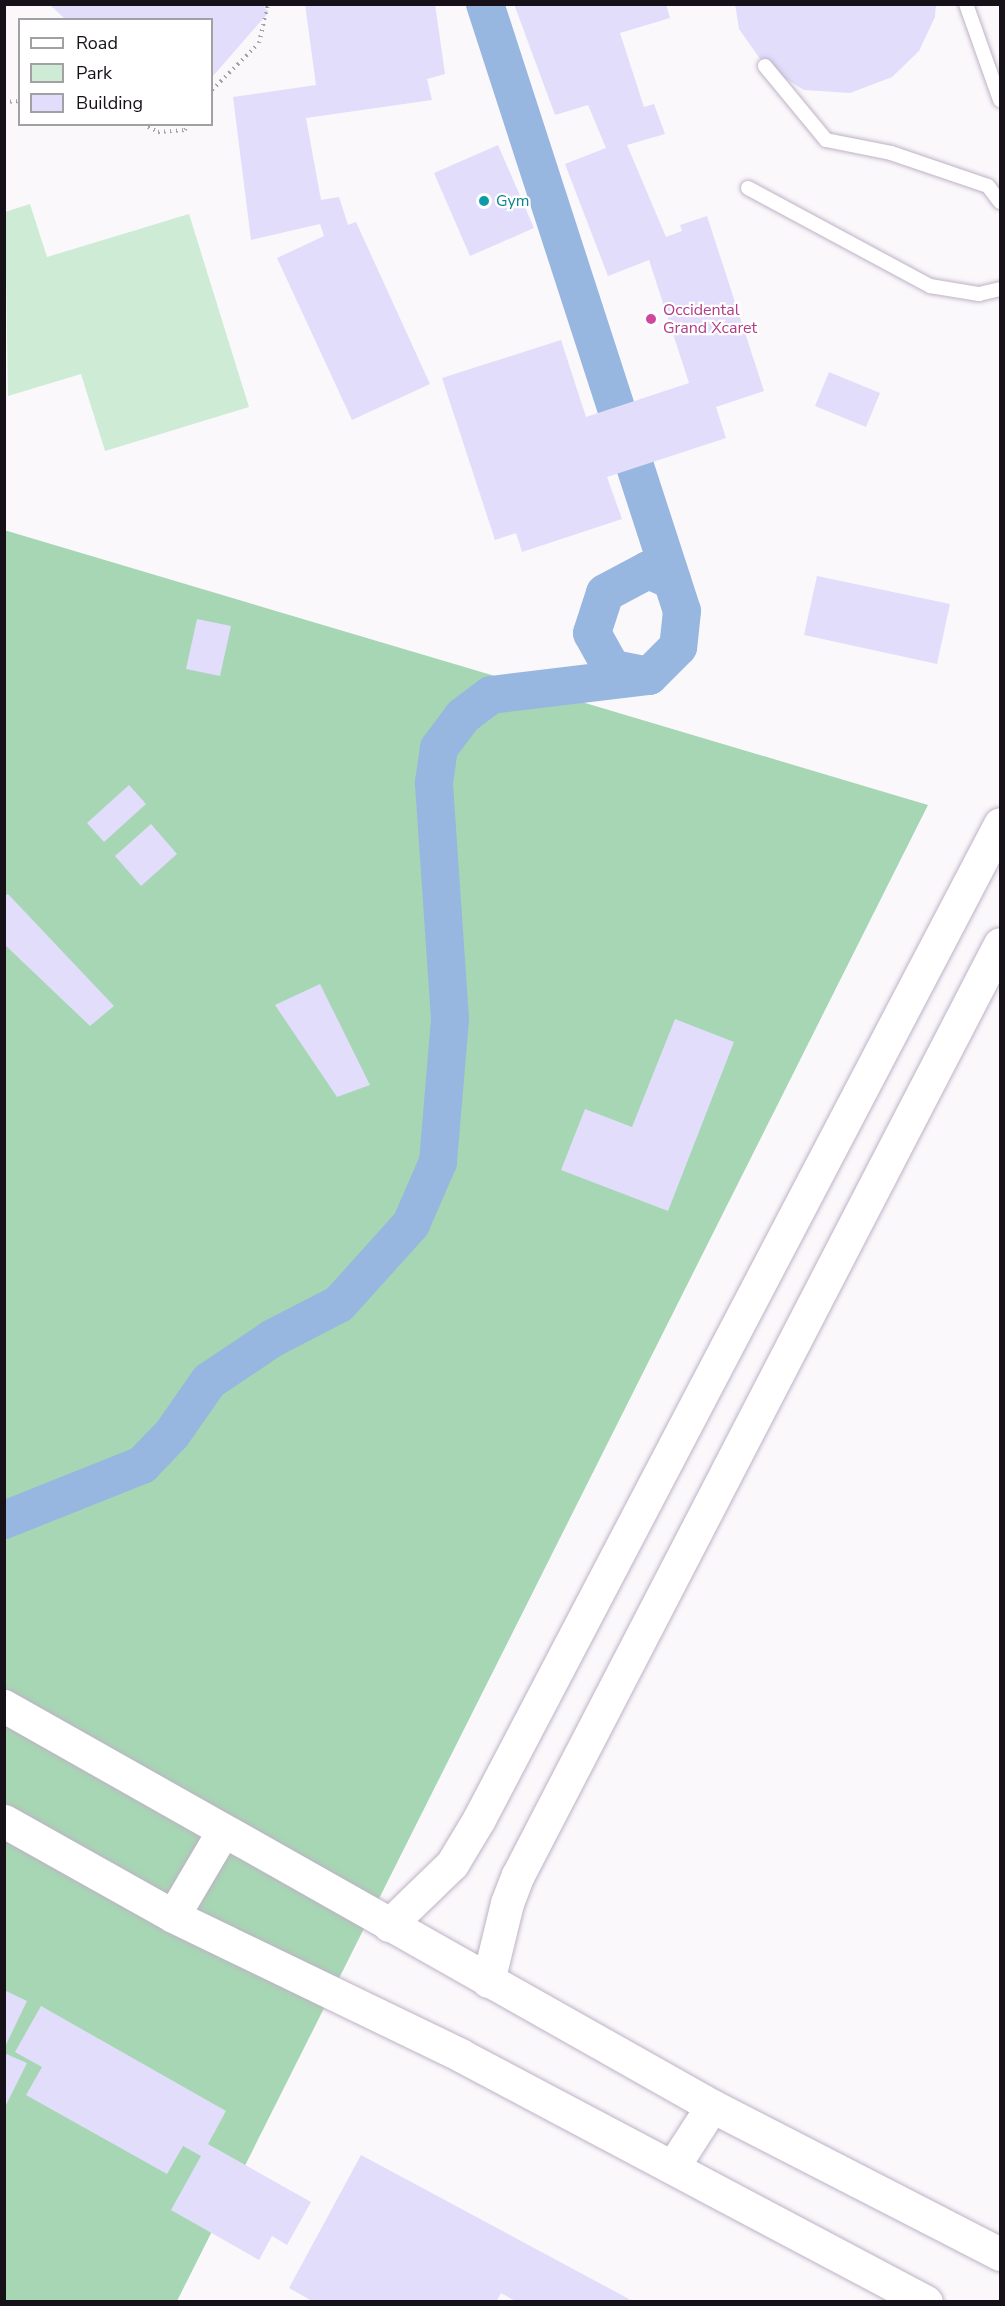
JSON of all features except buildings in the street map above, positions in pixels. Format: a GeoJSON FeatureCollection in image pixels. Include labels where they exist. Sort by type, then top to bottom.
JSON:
{"type":"FeatureCollection","features":[{"type":"Feature","properties":{"kind":"street"},"geometry":{"type":"LineString","coordinates":[[389,1925],[452,1864],[479,1820],[1000,824]]}},
{"type":"Feature","properties":{"kind":"street"},"geometry":{"type":"LineString","coordinates":[[488,1981],[507,1903],[518,1875],[1000,944]]}},
{"type":"Feature","properties":{"kind":"street"},"geometry":{"type":"LineString","coordinates":[[4,1706],[712,2106],[1000,2254]]}},
{"type":"Feature","properties":{"kind":"street"},"geometry":{"type":"LineString","coordinates":[[4,1821],[173,1916],[462,2056],[674,2165],[926,2301]]}},
{"type":"Feature","properties":{"kind":"street"},"geometry":{"type":"LineString","coordinates":[[173,1916],[223,1831]]}},
{"type":"Feature","properties":{"kind":"street"},"geometry":{"type":"LineString","coordinates":[[674,2165],[712,2106]]}},
{"type":"Feature","properties":{"kind":"lane"},"geometry":{"type":"LineString","coordinates":[[966,4],[1000,99]]}},
{"type":"Feature","properties":{"kind":"lane"},"geometry":{"type":"LineString","coordinates":[[765,66],[826,140],[891,153],[988,186],[1000,202]]}},
{"type":"Feature","properties":{"kind":"lane"},"geometry":{"type":"LineString","coordinates":[[748,188],[930,286],[980,294],[1000,289]]}},
{"type":"Feature","properties":{"kind":"path"},"geometry":{"type":"LineString","coordinates":[[213,89],[260,43],[268,4]]}},
{"type":"Feature","properties":{"kind":"path"},"geometry":{"type":"LineString","coordinates":[[147,126],[158,132],[185,130],[188,126]]}},
{"type":"Feature","properties":{"kind":"green space"},"geometry":{"type":"Polygon","coordinates":[[[30,204],[47,257],[189,214],[249,407],[105,451],[81,374],[8,396],[5,212],[30,204]]]}},
{"type":"Feature","properties":{"kind":"green space"},"geometry":{"type":"Polygon","coordinates":[[[4,530],[928,805],[177,2301],[5,2301],[4,530]]]}},
{"type":"Feature","properties":{"kind":"waterway"},"geometry":{"type":"LineString","coordinates":[[485,4],[682,611],[678,647],[649,676],[612,669],[592,633],[605,593],[648,570],[672,580]]}},
{"type":"Feature","properties":{"kind":"waterway"},"geometry":{"type":"LineString","coordinates":[[4,1520],[142,1465],[172,1434],[209,1381],[273,1338],[339,1304],[411,1224],[438,1162],[450,1019],[434,783],[439,748],[463,716],[491,695],[649,676]]}},
{"type":"Feature","properties":{"kind":"place","name":"Gym"},"geometry":{"type":"Point","coordinates":[484,201]}},
{"type":"Feature","properties":{"kind":"place","name":"Occidental Grand Xcaret"},"geometry":{"type":"Point","coordinates":[651,319]}}]}
